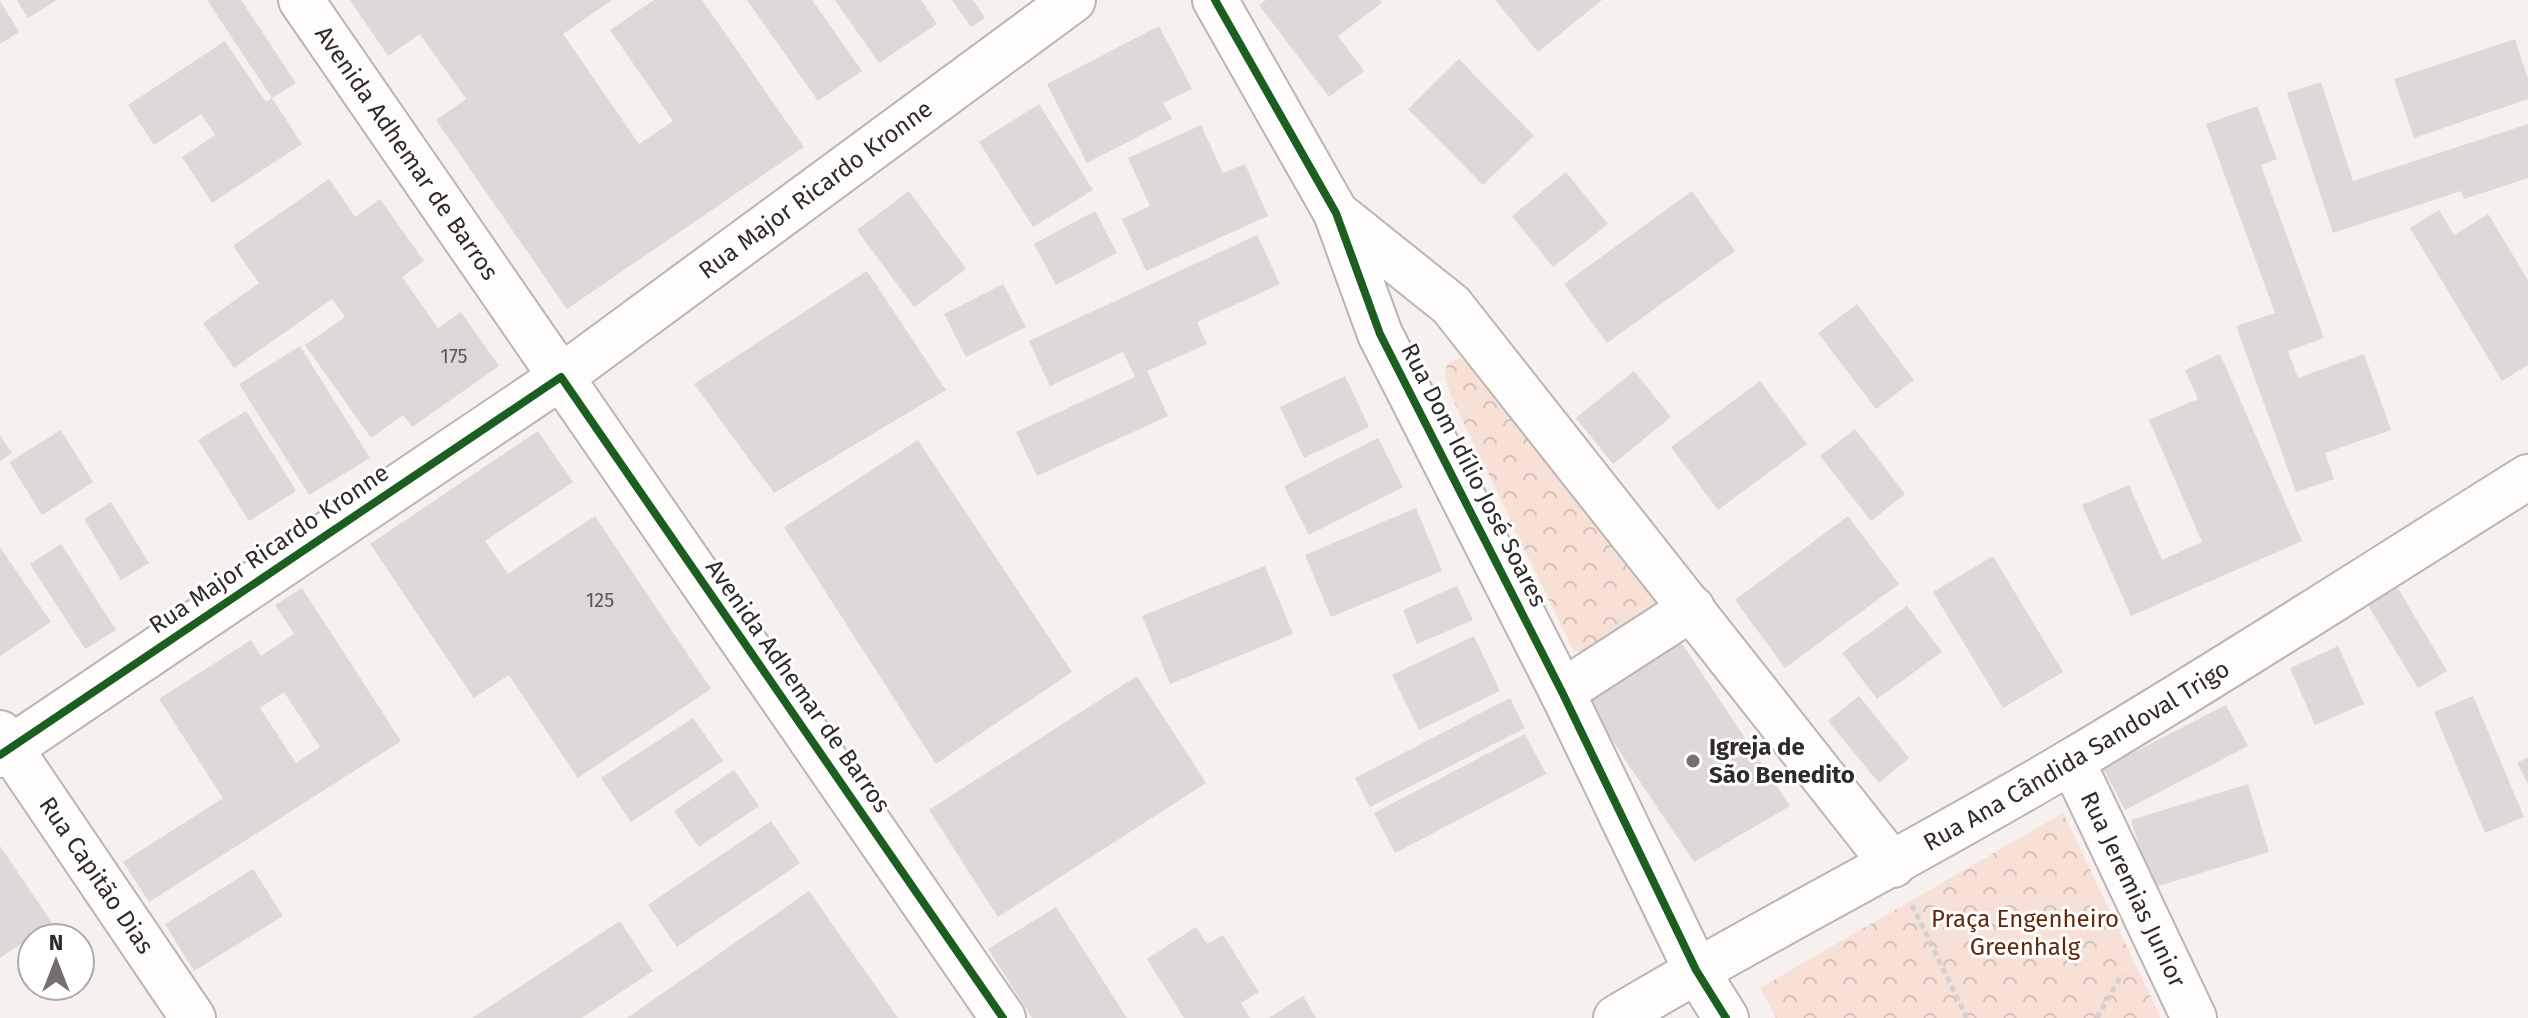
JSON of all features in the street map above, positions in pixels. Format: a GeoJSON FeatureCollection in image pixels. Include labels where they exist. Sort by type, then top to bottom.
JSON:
{"type":"FeatureCollection","features":[{"type":"Feature","properties":{"kind":"street","name":"Avenida Adhemar de Barros"},"geometry":{"type":"LineString","coordinates":[[301,0],[1003,1018]]}},
{"type":"Feature","properties":{"kind":"street","name":"Rua Major Ricardo Kronne"},"geometry":{"type":"LineString","coordinates":[[4,745],[561,377],[1073,0]]}},
{"type":"Feature","properties":{"kind":"street","name":"Rua Dom Idílio José Soares"},"geometry":{"type":"LineString","coordinates":[[1215,0],[1336,213],[1380,334],[1562,692],[1696,970],[1726,1018]]}},
{"type":"Feature","properties":{"kind":"street","name":"Rua Dom Idílio José Soares"},"geometry":{"type":"LineString","coordinates":[[1336,213],[1451,305],[1893,865]]}},
{"type":"Feature","properties":{"kind":"street","name":"Rua Ana Cândida Sandoval Trigo"},"geometry":{"type":"LineString","coordinates":[[1616,1018],[1696,970],[1893,865],[2072,761],[2528,477]]}},
{"type":"Feature","properties":{"kind":"street"},"geometry":{"type":"LineString","coordinates":[[1562,692],[1692,608]]}},
{"type":"Feature","properties":{"kind":"street","name":"Rua Capitão Dias"},"geometry":{"type":"LineString","coordinates":[[4,745],[193,1018]]}},
{"type":"Feature","properties":{"kind":"street","name":"Rua Jeremias Junior"},"geometry":{"type":"LineString","coordinates":[[2072,761],[2194,1018]]}},
{"type":"Feature","properties":{"kind":"path"},"geometry":{"type":"LineString","coordinates":[[1893,865],[1967,1018]]}},
{"type":"Feature","properties":{"kind":"green space"},"geometry":{"type":"Polygon","coordinates":[[[1460,358],[1475,368],[1662,601],[1589,654],[1573,650],[1451,396],[1445,378],[1447,364],[1460,358]]]}},
{"type":"Feature","properties":{"kind":"green space","name":"Praça Engenheiro Greenhalg"},"geometry":{"type":"Polygon","coordinates":[[[2063,813],[2161,1018],[1776,1018],[1760,988],[2063,813]]]}},
{"type":"Feature","properties":{"kind":"building"},"geometry":{"type":"Polygon","coordinates":[[[17,0],[57,0],[28,18],[17,0]]]}},
{"type":"Feature","properties":{"kind":"building"},"geometry":{"type":"Polygon","coordinates":[[[207,0],[241,0],[296,83],[272,98],[207,0]]]}},
{"type":"Feature","properties":{"kind":"building"},"geometry":{"type":"Polygon","coordinates":[[[350,0],[612,0],[563,34],[639,144],[673,121],[610,30],[654,0],[702,0],[804,147],[567,309],[436,120],[466,99],[420,34],[388,56],[350,0]]]}},
{"type":"Feature","properties":{"kind":"building"},"geometry":{"type":"Polygon","coordinates":[[[747,0],[812,0],[862,71],[818,101],[747,0]]]}},
{"type":"Feature","properties":{"kind":"building"},"geometry":{"type":"Polygon","coordinates":[[[835,0],[921,0],[937,24],[879,63],[835,0]]]}},
{"type":"Feature","properties":{"kind":"building"},"geometry":{"type":"Polygon","coordinates":[[[952,0],[973,0],[985,18],[971,27],[952,0]]]}},
{"type":"Feature","properties":{"kind":"building"},"geometry":{"type":"Polygon","coordinates":[[[1266,0],[1380,0],[1382,3],[1338,36],[1364,71],[1329,97],[1259,5],[1266,0]]]}},
{"type":"Feature","properties":{"kind":"building"},"geometry":{"type":"Polygon","coordinates":[[[1495,0],[1602,0],[1538,52],[1495,0]]]}},
{"type":"Feature","properties":{"kind":"building"},"geometry":{"type":"Polygon","coordinates":[[[0,1],[19,32],[0,44],[0,1]]]}},
{"type":"Feature","properties":{"kind":"building"},"geometry":{"type":"Polygon","coordinates":[[[1159,26],[1192,89],[1163,103],[1172,119],[1087,163],[1047,84],[1159,26]]]}},
{"type":"Feature","properties":{"kind":"building"},"geometry":{"type":"Polygon","coordinates":[[[2515,39],[2528,79],[2528,99],[2414,138],[2394,79],[2515,39]]]}},
{"type":"Feature","properties":{"kind":"building"},"geometry":{"type":"Polygon","coordinates":[[[225,41],[266,102],[272,98],[302,144],[212,203],[182,157],[215,135],[201,114],[154,145],[128,105],[225,41]]]}},
{"type":"Feature","properties":{"kind":"building"},"geometry":{"type":"Polygon","coordinates":[[[1459,59],[1534,136],[1483,185],[1408,109],[1459,59]]]}},
{"type":"Feature","properties":{"kind":"building"},"geometry":{"type":"Polygon","coordinates":[[[2321,82],[2353,181],[2528,124],[2528,178],[2464,199],[2461,191],[2333,233],[2287,93],[2321,82]]]}},
{"type":"Feature","properties":{"kind":"building"},"geometry":{"type":"Polygon","coordinates":[[[1039,104],[1093,190],[1033,227],[979,142],[1039,104]]]}},
{"type":"Feature","properties":{"kind":"building"},"geometry":{"type":"Polygon","coordinates":[[[2257,106],[2277,159],[2261,165],[2324,338],[2288,351],[2298,378],[2364,354],[2391,430],[2325,453],[2334,479],[2296,492],[2236,326],[2275,313],[2206,124],[2257,106]]]}},
{"type":"Feature","properties":{"kind":"building"},"geometry":{"type":"Polygon","coordinates":[[[1201,125],[1223,173],[1245,164],[1268,216],[1146,271],[1122,219],[1150,206],[1128,158],[1201,125]]]}},
{"type":"Feature","properties":{"kind":"building"},"geometry":{"type":"Polygon","coordinates":[[[1566,172],[1608,224],[1553,267],[1512,216],[1566,172]]]}},
{"type":"Feature","properties":{"kind":"building"},"geometry":{"type":"Polygon","coordinates":[[[329,179],[355,217],[380,199],[424,261],[402,277],[438,328],[461,312],[499,366],[412,427],[403,415],[371,438],[305,345],[345,317],[332,299],[234,368],[203,323],[259,283],[233,246],[329,179]]]}},
{"type":"Feature","properties":{"kind":"building"},"geometry":{"type":"Polygon","coordinates":[[[909,191],[966,269],[914,307],[857,230],[909,191]]]}},
{"type":"Feature","properties":{"kind":"building"},"geometry":{"type":"Polygon","coordinates":[[[1692,191],[1735,251],[1607,343],[1564,284],[1692,191]]]}},
{"type":"Feature","properties":{"kind":"building"},"geometry":{"type":"Polygon","coordinates":[[[2439,210],[2454,235],[2488,214],[2528,280],[2528,365],[2502,381],[2410,228],[2439,210]]]}},
{"type":"Feature","properties":{"kind":"building"},"geometry":{"type":"Polygon","coordinates":[[[1095,211],[1117,253],[1056,285],[1034,244],[1095,211]]]}},
{"type":"Feature","properties":{"kind":"building"},"geometry":{"type":"Polygon","coordinates":[[[1257,235],[1280,284],[1197,322],[1207,344],[1147,371],[1168,416],[1037,476],[1016,432],[1135,377],[1123,352],[1050,386],[1029,341],[1257,235]]]}},
{"type":"Feature","properties":{"kind":"building"},"geometry":{"type":"Polygon","coordinates":[[[867,271],[946,390],[774,493],[694,384],[867,271]]]}},
{"type":"Feature","properties":{"kind":"building"},"geometry":{"type":"Polygon","coordinates":[[[1003,284],[1026,327],[966,357],[944,314],[1003,284]]]}},
{"type":"Feature","properties":{"kind":"building"},"geometry":{"type":"Polygon","coordinates":[[[1857,304],[1914,380],[1876,409],[1818,333],[1857,304]]]}},
{"type":"Feature","properties":{"kind":"building"},"geometry":{"type":"Polygon","coordinates":[[[300,346],[370,458],[309,495],[239,384],[300,346]]]}},
{"type":"Feature","properties":{"kind":"building"},"geometry":{"type":"Polygon","coordinates":[[[2220,354],[2302,541],[2131,616],[2082,505],[2129,485],[2162,560],[2202,542],[2149,420],[2198,399],[2185,370],[2220,354]]]}},
{"type":"Feature","properties":{"kind":"building"},"geometry":{"type":"Polygon","coordinates":[[[1634,371],[1671,417],[1613,464],[1576,418],[1634,371]]]}},
{"type":"Feature","properties":{"kind":"building"},"geometry":{"type":"Polygon","coordinates":[[[1345,376],[1369,427],[1304,458],[1280,407],[1345,376]]]}},
{"type":"Feature","properties":{"kind":"building"},"geometry":{"type":"Polygon","coordinates":[[[1760,381],[1807,444],[1718,510],[1671,447],[1760,381]]]}},
{"type":"Feature","properties":{"kind":"building"},"geometry":{"type":"Polygon","coordinates":[[[246,411],[296,491],[249,521],[198,440],[246,411]]]}},
{"type":"Feature","properties":{"kind":"building"},"geometry":{"type":"Polygon","coordinates":[[[1855,429],[1905,494],[1871,521],[1820,456],[1855,429]]]}},
{"type":"Feature","properties":{"kind":"building"},"geometry":{"type":"Polygon","coordinates":[[[61,430],[93,482],[42,515],[9,462],[61,430]]]}},
{"type":"Feature","properties":{"kind":"building"},"geometry":{"type":"Polygon","coordinates":[[[538,431],[573,482],[485,541],[508,574],[595,516],[711,689],[578,778],[509,675],[474,698],[370,544],[538,431]]]}},
{"type":"Feature","properties":{"kind":"building"},"geometry":{"type":"Polygon","coordinates":[[[0,435],[12,453],[0,461],[0,435]]]}},
{"type":"Feature","properties":{"kind":"building"},"geometry":{"type":"Polygon","coordinates":[[[1378,438],[1403,487],[1309,535],[1284,486],[1378,438]]]}},
{"type":"Feature","properties":{"kind":"building"},"geometry":{"type":"Polygon","coordinates":[[[918,440],[1072,672],[936,764],[784,527],[918,440]]]}},
{"type":"Feature","properties":{"kind":"building"},"geometry":{"type":"Polygon","coordinates":[[[111,502],[149,563],[121,580],[84,519],[111,502]]]}},
{"type":"Feature","properties":{"kind":"building"},"geometry":{"type":"Polygon","coordinates":[[[1416,508],[1442,571],[1331,617],[1305,555],[1416,508]]]}},
{"type":"Feature","properties":{"kind":"building"},"geometry":{"type":"Polygon","coordinates":[[[1848,516],[1899,584],[1785,668],[1735,600],[1848,516]]]}},
{"type":"Feature","properties":{"kind":"building"},"geometry":{"type":"Polygon","coordinates":[[[61,544],[116,630],[85,649],[30,564],[61,544]]]}},
{"type":"Feature","properties":{"kind":"building"},"geometry":{"type":"Polygon","coordinates":[[[0,547],[51,622],[0,656],[0,547]]]}},
{"type":"Feature","properties":{"kind":"building"},"geometry":{"type":"Polygon","coordinates":[[[1993,556],[2063,672],[2003,708],[1933,592],[1993,556]]]}},
{"type":"Feature","properties":{"kind":"building"},"geometry":{"type":"Polygon","coordinates":[[[1265,566],[1293,634],[1170,684],[1142,616],[1265,566]]]}},
{"type":"Feature","properties":{"kind":"building"},"geometry":{"type":"Polygon","coordinates":[[[1457,586],[1473,620],[1417,644],[1403,610],[1457,586]]]}},
{"type":"Feature","properties":{"kind":"building"},"geometry":{"type":"Polygon","coordinates":[[[302,588],[401,741],[149,902],[123,862],[223,798],[159,699],[251,640],[261,656],[294,634],[275,605],[302,588]],[[284,692],[260,708],[296,763],[320,747],[284,692]]]}},
{"type":"Feature","properties":{"kind":"building"},"geometry":{"type":"Polygon","coordinates":[[[2398,588],[2447,671],[2418,688],[2368,605],[2398,588]]]}},
{"type":"Feature","properties":{"kind":"building"},"geometry":{"type":"Polygon","coordinates":[[[1907,606],[1942,652],[1877,699],[1842,653],[1907,606]]]}},
{"type":"Feature","properties":{"kind":"building"},"geometry":{"type":"Polygon","coordinates":[[[1474,636],[1500,691],[1419,730],[1392,675],[1474,636]]]}},
{"type":"Feature","properties":{"kind":"building"},"geometry":{"type":"Polygon","coordinates":[[[1677,636],[1790,806],[1694,862],[1581,694],[1677,636]]]}},
{"type":"Feature","properties":{"kind":"building"},"geometry":{"type":"Polygon","coordinates":[[[2338,646],[2364,704],[2315,725],[2290,668],[2338,646]]]}},
{"type":"Feature","properties":{"kind":"building"},"geometry":{"type":"Polygon","coordinates":[[[1137,676],[1206,783],[998,917],[929,810],[1137,676]]]}},
{"type":"Feature","properties":{"kind":"building"},"geometry":{"type":"Polygon","coordinates":[[[1859,696],[1909,758],[1879,783],[1828,721],[1859,696]]]}},
{"type":"Feature","properties":{"kind":"building"},"geometry":{"type":"Polygon","coordinates":[[[2473,696],[2524,817],[2485,833],[2434,712],[2473,696]]]}},
{"type":"Feature","properties":{"kind":"building"},"geometry":{"type":"Polygon","coordinates":[[[1510,698],[1525,728],[1370,807],[1355,778],[1510,698]]]}},
{"type":"Feature","properties":{"kind":"building"},"geometry":{"type":"Polygon","coordinates":[[[2226,705],[2248,746],[2125,810],[2103,768],[2226,705]]]}},
{"type":"Feature","properties":{"kind":"building"},"geometry":{"type":"Polygon","coordinates":[[[693,718],[723,761],[631,822],[601,778],[693,718]]]}},
{"type":"Feature","properties":{"kind":"building"},"geometry":{"type":"Polygon","coordinates":[[[1525,734],[1546,774],[1395,853],[1374,813],[1525,734]]]}},
{"type":"Feature","properties":{"kind":"building"},"geometry":{"type":"Polygon","coordinates":[[[2528,757],[2528,784],[2517,763],[2528,757]]]}},
{"type":"Feature","properties":{"kind":"building"},"geometry":{"type":"Polygon","coordinates":[[[734,770],[759,806],[699,847],[674,811],[734,770]]]}},
{"type":"Feature","properties":{"kind":"building"},"geometry":{"type":"Polygon","coordinates":[[[2248,784],[2269,852],[2152,888],[2131,820],[2248,784]]]}},
{"type":"Feature","properties":{"kind":"building"},"geometry":{"type":"Polygon","coordinates":[[[771,821],[800,863],[677,947],[648,905],[771,821]]]}},
{"type":"Feature","properties":{"kind":"building"},"geometry":{"type":"Polygon","coordinates":[[[0,846],[51,922],[16,922],[16,947],[0,958],[0,846]]]}},
{"type":"Feature","properties":{"kind":"building"},"geometry":{"type":"Polygon","coordinates":[[[253,869],[283,916],[194,971],[165,924],[253,869]]]}},
{"type":"Feature","properties":{"kind":"building"},"geometry":{"type":"Polygon","coordinates":[[[809,891],[898,1018],[627,1018],[809,891]]]}},
{"type":"Feature","properties":{"kind":"building"},"geometry":{"type":"Polygon","coordinates":[[[1056,907],[1127,1018],[1032,1018],[988,949],[1056,907]]]}},
{"type":"Feature","properties":{"kind":"building"},"geometry":{"type":"Polygon","coordinates":[[[620,921],[653,971],[582,1018],[472,1018],[620,921]]]}},
{"type":"Feature","properties":{"kind":"building"},"geometry":{"type":"Polygon","coordinates":[[[1196,927],[1207,944],[1223,935],[1259,992],[1241,1003],[1250,1018],[1184,1018],[1147,959],[1196,927]]]}},
{"type":"Feature","properties":{"kind":"building"},"geometry":{"type":"Polygon","coordinates":[[[1303,996],[1316,1018],[1269,1018],[1303,996]]]}},
{"type":"Feature","properties":{"kind":"cycle path"},"geometry":{"type":"LineString","coordinates":[[1215,0],[1336,213],[1380,334],[1562,692],[1696,970],[1726,1018]]}},
{"type":"Feature","properties":{"kind":"cycle path"},"geometry":{"type":"LineString","coordinates":[[0,755],[561,377],[1003,1018]]}},
{"type":"Feature","properties":{"kind":"place","name":"Igreja de São Benedito"},"geometry":{"type":"Point","coordinates":[1693,761]}}]}
